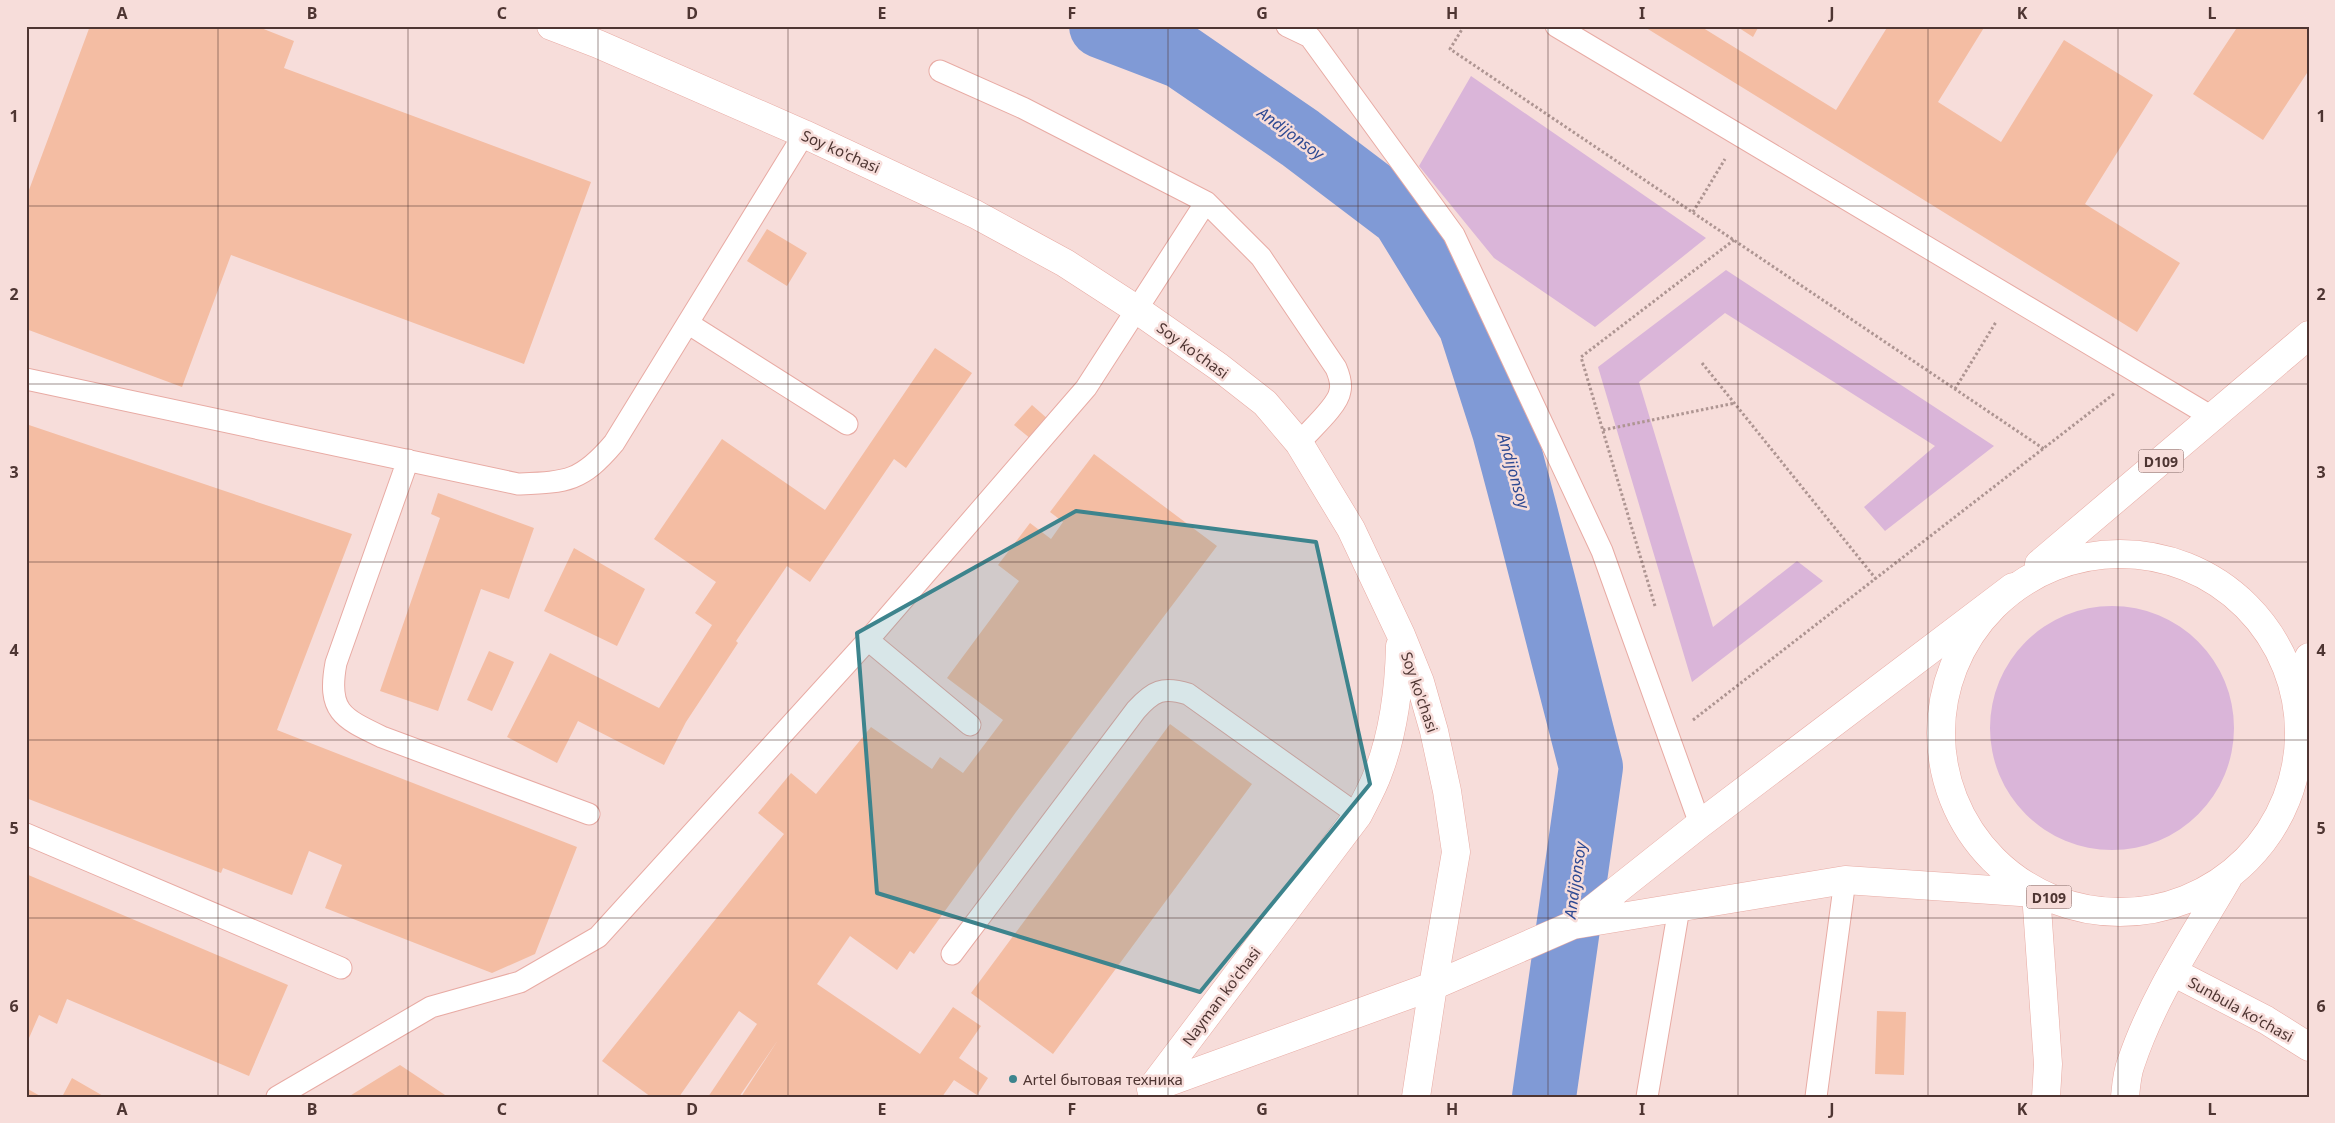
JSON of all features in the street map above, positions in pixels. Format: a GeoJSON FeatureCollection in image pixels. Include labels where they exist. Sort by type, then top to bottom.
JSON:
{"type":"FeatureCollection","features":[{"type":"Feature","properties":{"kind":"main road","name":"Soy ko'chasi"},"geometry":{"type":"LineString","coordinates":[[551,26],[598,44],[804,134],[975,214],[1065,263],[1136,309],[1219,367],[1265,404],[1299,443],[1351,529],[1401,635],[1420,682],[1448,791],[1456,852],[1416,1097]]}},
{"type":"Feature","properties":{"kind":"main road","name":"D109"},"geometry":{"type":"LineString","coordinates":[[2229,878],[2184,902],[2135,913],[2084,910],[2036,893],[1988,856],[1954,805],[1939,746],[1945,686],[1970,630],[2013,587],[2309,335]]}},
{"type":"Feature","properties":{"kind":"main road","name":"D109"},"geometry":{"type":"LineString","coordinates":[[2013,587],[2069,559],[2131,552],[2192,567],[2244,601],[2281,652],[2299,711]]}},
{"type":"Feature","properties":{"kind":"main road"},"geometry":{"type":"LineString","coordinates":[[1573,925],[1700,824],[2013,587]]}},
{"type":"Feature","properties":{"kind":"main road","name":"Nayman ko'chasi"},"geometry":{"type":"LineString","coordinates":[[1147,1092],[1358,815],[1378,774],[1392,730],[1399,683],[1401,635]]}},
{"type":"Feature","properties":{"kind":"main road","name":"D109"},"geometry":{"type":"LineString","coordinates":[[2125,1097],[2130,1064],[2173,972],[2229,878],[2262,844],[2286,804],[2299,759],[2299,711],[2309,657]]}},
{"type":"Feature","properties":{"kind":"main road"},"geometry":{"type":"LineString","coordinates":[[1573,925],[1845,880],[2036,893]]}},
{"type":"Feature","properties":{"kind":"main road","name":"D109"},"geometry":{"type":"LineString","coordinates":[[2036,893],[2048,1064],[2046,1097]]}},
{"type":"Feature","properties":{"kind":"main road","name":"Nayman ko'chasi"},"geometry":{"type":"LineString","coordinates":[[1147,1092],[1433,986],[1573,925]]}},
{"type":"Feature","properties":{"kind":"main road","name":"Sunbula koʻchasi"},"geometry":{"type":"LineString","coordinates":[[2173,972],[2266,1020],[2309,1047]]}},
{"type":"Feature","properties":{"kind":"lane"},"geometry":{"type":"LineString","coordinates":[[1286,26],[1310,36],[1454,235],[1602,551],[1700,824]]}},
{"type":"Feature","properties":{"kind":"lane"},"geometry":{"type":"LineString","coordinates":[[1556,26],[2212,418]]}},
{"type":"Feature","properties":{"kind":"lane"},"geometry":{"type":"LineString","coordinates":[[940,70],[1023,108],[1206,202],[1261,256],[1336,368],[1340,380],[1340,391],[1336,401],[1299,443]]}},
{"type":"Feature","properties":{"kind":"lane"},"geometry":{"type":"LineString","coordinates":[[26,379],[518,484],[552,483],[577,476],[596,464],[614,443],[689,324],[804,134]]}},
{"type":"Feature","properties":{"kind":"lane"},"geometry":{"type":"LineString","coordinates":[[277,1097],[431,1007],[520,982],[598,937],[868,640],[1086,388],[1206,202]]}},
{"type":"Feature","properties":{"kind":"lane"},"geometry":{"type":"LineString","coordinates":[[689,324],[847,424]]}},
{"type":"Feature","properties":{"kind":"lane"},"geometry":{"type":"LineString","coordinates":[[408,460],[336,663],[332,685],[336,704],[350,722],[382,737],[588,814]]}},
{"type":"Feature","properties":{"kind":"lane"},"geometry":{"type":"LineString","coordinates":[[868,640],[970,725]]}},
{"type":"Feature","properties":{"kind":"lane"},"geometry":{"type":"LineString","coordinates":[[952,954],[1136,710],[1148,696],[1162,690],[1174,690],[1188,694],[1358,815]]}},
{"type":"Feature","properties":{"kind":"lane"},"geometry":{"type":"LineString","coordinates":[[26,834],[340,968]]}},
{"type":"Feature","properties":{"kind":"lane"},"geometry":{"type":"LineString","coordinates":[[1816,1097],[1845,880]]}},
{"type":"Feature","properties":{"kind":"lane"},"geometry":{"type":"LineString","coordinates":[[1647,1097],[1680,908]]}},
{"type":"Feature","properties":{"kind":"path"},"geometry":{"type":"LineString","coordinates":[[1464,26],[1450,49],[2044,449]]}},
{"type":"Feature","properties":{"kind":"path"},"geometry":{"type":"LineString","coordinates":[[1693,212],[1739,136]]}},
{"type":"Feature","properties":{"kind":"path"},"geometry":{"type":"LineString","coordinates":[[1656,610],[1581,357],[1734,240]]}},
{"type":"Feature","properties":{"kind":"path"},"geometry":{"type":"LineString","coordinates":[[1955,389],[2011,298]]}},
{"type":"Feature","properties":{"kind":"path"},"geometry":{"type":"LineString","coordinates":[[1702,363],[1876,578]]}},
{"type":"Feature","properties":{"kind":"path"},"geometry":{"type":"LineString","coordinates":[[1688,713],[1690,723],[2140,374]]}},
{"type":"Feature","properties":{"kind":"path"},"geometry":{"type":"LineString","coordinates":[[1603,430],[1734,403]]}},
{"type":"Feature","properties":{"kind":"highlighted area"},"geometry":{"type":"Polygon","coordinates":[[[1076,511],[1316,542],[1370,784],[1200,992],[877,893],[857,633],[1076,511]]]}},
{"type":"Feature","properties":{"kind":"shaded area"},"geometry":{"type":"Polygon","coordinates":[[[1471,76],[1706,238],[1595,327],[1494,258],[1419,166],[1471,76]]]}},
{"type":"Feature","properties":{"kind":"shaded area"},"geometry":{"type":"Polygon","coordinates":[[[1726,270],[1994,446],[1885,531],[1864,507],[1935,446],[1725,313],[1639,382],[1713,627],[1797,561],[1823,581],[1692,682],[1598,367],[1726,270]]]}},
{"type":"Feature","properties":{"kind":"shaded area"},"geometry":{"type":"Polygon","coordinates":[[[2112,606],[2147,611],[2159,615],[2180,627],[2198,642],[2213,660],[2225,681],[2229,693],[2234,728],[2229,763],[2225,775],[2213,796],[2198,814],[2180,829],[2159,841],[2147,845],[2112,850],[2077,845],[2065,841],[2044,829],[2026,814],[2011,796],[1999,775],[1995,763],[1990,728],[1995,693],[1999,681],[2011,660],[2026,642],[2044,627],[2065,615],[2077,611],[2112,606]]]}},
{"type":"Feature","properties":{"kind":"building"},"geometry":{"type":"Polygon","coordinates":[[[90,26],[256,26],[294,41],[284,68],[591,182],[524,364],[231,255],[182,387],[26,329],[26,198],[90,26]]]}},
{"type":"Feature","properties":{"kind":"building"},"geometry":{"type":"Polygon","coordinates":[[[1643,26],[1700,26],[1836,110],[1888,26],[1985,26],[1938,102],[2001,142],[2064,40],[2153,95],[2085,204],[2180,263],[2137,332],[1643,26]]]}},
{"type":"Feature","properties":{"kind":"building"},"geometry":{"type":"Polygon","coordinates":[[[1736,26],[1759,26],[1753,37],[1736,26]]]}},
{"type":"Feature","properties":{"kind":"building"},"geometry":{"type":"Polygon","coordinates":[[[2238,26],[2309,26],[2309,70],[2263,140],[2193,94],[2238,26]]]}},
{"type":"Feature","properties":{"kind":"building"},"geometry":{"type":"Polygon","coordinates":[[[767,229],[807,253],[787,286],[747,261],[767,229]]]}},
{"type":"Feature","properties":{"kind":"building"},"geometry":{"type":"Polygon","coordinates":[[[935,348],[972,373],[906,468],[894,459],[810,582],[787,566],[736,641],[738,643],[686,722],[664,765],[578,721],[557,763],[507,737],[550,653],[659,708],[712,625],[695,613],[716,582],[654,539],[722,439],[825,510],[935,348]]]}},
{"type":"Feature","properties":{"kind":"building"},"geometry":{"type":"Polygon","coordinates":[[[1032,405],[1049,420],[1031,439],[1014,425],[1032,405]]]}},
{"type":"Feature","properties":{"kind":"building"},"geometry":{"type":"Polygon","coordinates":[[[26,424],[352,534],[277,730],[577,847],[535,954],[492,973],[325,908],[342,865],[309,851],[292,895],[223,868],[221,873],[26,798],[26,424]]]}},
{"type":"Feature","properties":{"kind":"building"},"geometry":{"type":"Polygon","coordinates":[[[1094,454],[1217,546],[1016,812],[914,954],[910,951],[897,970],[850,936],[817,984],[920,1054],[953,1007],[981,1026],[959,1058],[988,1078],[977,1095],[954,1080],[942,1097],[741,1097],[778,1040],[739,1097],[708,1097],[757,1024],[739,1011],[679,1097],[651,1097],[602,1061],[784,834],[758,813],[791,773],[816,794],[871,727],[932,769],[940,757],[963,773],[1003,720],[947,678],[1019,581],[998,565],[1030,523],[1051,539],[1063,522],[1050,512],[1094,454]]]}},
{"type":"Feature","properties":{"kind":"building"},"geometry":{"type":"Polygon","coordinates":[[[438,493],[534,528],[509,599],[481,589],[438,711],[380,691],[440,518],[431,514],[438,493]]]}},
{"type":"Feature","properties":{"kind":"building"},"geometry":{"type":"Polygon","coordinates":[[[574,548],[645,589],[617,646],[544,611],[574,548]]]}},
{"type":"Feature","properties":{"kind":"building"},"geometry":{"type":"Polygon","coordinates":[[[489,651],[514,662],[492,711],[467,700],[489,651]]]}},
{"type":"Feature","properties":{"kind":"building"},"geometry":{"type":"Polygon","coordinates":[[[1170,724],[1252,784],[1053,1054],[971,993],[1170,724]]]}},
{"type":"Feature","properties":{"kind":"building"},"geometry":{"type":"Polygon","coordinates":[[[26,874],[288,985],[249,1076],[67,999],[57,1024],[39,1015],[26,1045],[26,874]]]}},
{"type":"Feature","properties":{"kind":"building"},"geometry":{"type":"Polygon","coordinates":[[[1877,1011],[1906,1012],[1904,1075],[1875,1074],[1877,1011]]]}},
{"type":"Feature","properties":{"kind":"building"},"geometry":{"type":"Polygon","coordinates":[[[400,1065],[448,1097],[348,1097],[400,1065]]]}},
{"type":"Feature","properties":{"kind":"building"},"geometry":{"type":"Polygon","coordinates":[[[72,1078],[105,1097],[62,1097],[72,1078]]]}},
{"type":"Feature","properties":{"kind":"building"},"geometry":{"type":"Polygon","coordinates":[[[26,1088],[42,1097],[26,1097],[26,1088]]]}},
{"type":"Feature","properties":{"kind":"waterway","name":"Andijonsoy"},"geometry":{"type":"LineString","coordinates":[[1101,26],[1182,57],[1300,138],[1403,216],[1470,325],[1504,431],[1591,767],[1544,1097]]}},
{"type":"Feature","properties":{"kind":"place","name":"Artel бытовая техника"},"geometry":{"type":"Point","coordinates":[1013,1079]}}]}
